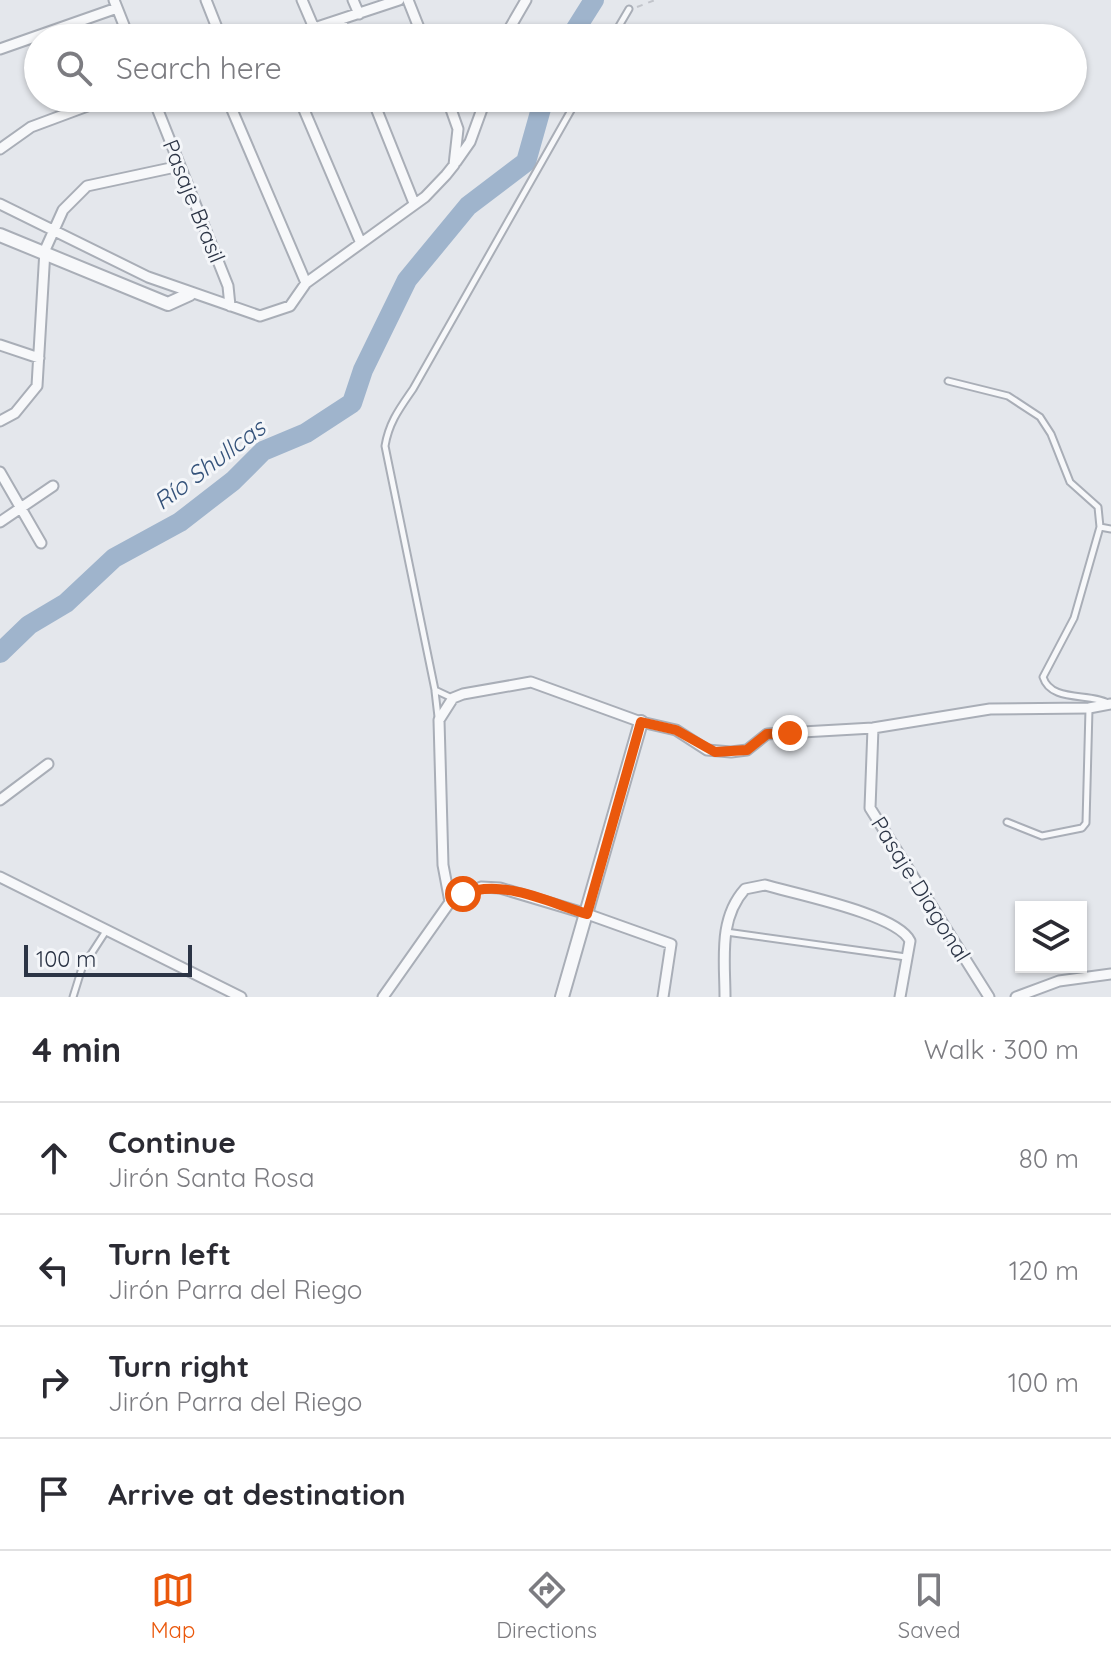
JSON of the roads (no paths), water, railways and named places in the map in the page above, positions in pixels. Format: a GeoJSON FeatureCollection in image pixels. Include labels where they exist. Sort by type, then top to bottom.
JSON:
{"type":"FeatureCollection","features":[{"type":"Feature","properties":{"kind":"street"},"geometry":{"type":"LineString","coordinates":[[206,0],[215,24]]}},
{"type":"Feature","properties":{"kind":"street"},"geometry":{"type":"LineString","coordinates":[[302,0],[312,24]]}},
{"type":"Feature","properties":{"kind":"street"},"geometry":{"type":"LineString","coordinates":[[353,0],[359,14]]}},
{"type":"Feature","properties":{"kind":"street"},"geometry":{"type":"LineString","coordinates":[[328,24],[399,0]]}},
{"type":"Feature","properties":{"kind":"street"},"geometry":{"type":"LineString","coordinates":[[408,0],[417,24]]}},
{"type":"Feature","properties":{"kind":"street"},"geometry":{"type":"LineString","coordinates":[[512,24],[526,0]]}},
{"type":"Feature","properties":{"kind":"street"},"geometry":{"type":"LineString","coordinates":[[64,24],[115,4],[123,24]]}},
{"type":"Feature","properties":{"kind":"street"},"geometry":{"type":"LineString","coordinates":[[341,20],[343,24]]}},
{"type":"Feature","properties":{"kind":"street"},"geometry":{"type":"LineString","coordinates":[[0,49],[24,40]]}},
{"type":"Feature","properties":{"kind":"street"},"geometry":{"type":"LineString","coordinates":[[0,149],[31,127],[71,112]]}},
{"type":"Feature","properties":{"kind":"street","name":"Pasaje Brasil"},"geometry":{"type":"LineString","coordinates":[[159,112],[228,286],[230,306]]}},
{"type":"Feature","properties":{"kind":"street"},"geometry":{"type":"LineString","coordinates":[[233,112],[306,283]]}},
{"type":"Feature","properties":{"kind":"street"},"geometry":{"type":"LineString","coordinates":[[305,112],[360,241]]}},
{"type":"Feature","properties":{"kind":"street"},"geometry":{"type":"LineString","coordinates":[[378,112],[414,203]]}},
{"type":"Feature","properties":{"kind":"street"},"geometry":{"type":"LineString","coordinates":[[452,112],[458,129],[454,165]]}},
{"type":"Feature","properties":{"kind":"street"},"geometry":{"type":"LineString","coordinates":[[0,204],[53,232],[190,294],[260,316],[290,306],[306,283],[360,241],[425,197],[470,142],[481,112]]}},
{"type":"Feature","properties":{"kind":"street"},"geometry":{"type":"LineString","coordinates":[[0,421],[15,413],[37,386],[45,250],[63,210],[87,186],[180,166]]}},
{"type":"Feature","properties":{"kind":"street"},"geometry":{"type":"LineString","coordinates":[[0,235],[45,250],[168,304],[190,294]]}},
{"type":"Feature","properties":{"kind":"street"},"geometry":{"type":"LineString","coordinates":[[0,345],[39,358]]}},
{"type":"Feature","properties":{"kind":"street"},"geometry":{"type":"LineString","coordinates":[[0,472],[41,543]]}},
{"type":"Feature","properties":{"kind":"street"},"geometry":{"type":"LineString","coordinates":[[0,522],[53,486]]}},
{"type":"Feature","properties":{"kind":"street"},"geometry":{"type":"LineString","coordinates":[[450,902],[443,865],[439,720],[453,698],[531,682],[641,722],[676,730],[715,752],[747,750],[767,734],[873,728],[990,709],[1089,708],[1111,704]]}},
{"type":"Feature","properties":{"kind":"street"},"geometry":{"type":"LineString","coordinates":[[562,997],[641,722]]}},
{"type":"Feature","properties":{"kind":"street","name":"Pasaje Diagonal"},"geometry":{"type":"LineString","coordinates":[[873,728],[870,808],[989,997]]}},
{"type":"Feature","properties":{"kind":"street"},"geometry":{"type":"LineString","coordinates":[[0,800],[48,764]]}},
{"type":"Feature","properties":{"kind":"street"},"geometry":{"type":"LineString","coordinates":[[0,877],[241,997]]}},
{"type":"Feature","properties":{"kind":"street"},"geometry":{"type":"LineString","coordinates":[[725,997],[725,932],[730,911],[745,889],[765,885],[885,920],[906,934],[910,941],[900,997]]}},
{"type":"Feature","properties":{"kind":"street"},"geometry":{"type":"LineString","coordinates":[[383,997],[450,902],[481,887],[500,888],[587,914],[671,944],[663,997]]}},
{"type":"Feature","properties":{"kind":"street"},"geometry":{"type":"LineString","coordinates":[[1016,997],[1030,995],[1066,979],[1111,974]]}},
{"type":"Feature","properties":{"kind":"lane"},"geometry":{"type":"LineString","coordinates":[[620,24],[629,9]]}},
{"type":"Feature","properties":{"kind":"lane"},"geometry":{"type":"LineString","coordinates":[[439,720],[385,446],[387,433],[570,112]]}},
{"type":"Feature","properties":{"kind":"lane"},"geometry":{"type":"LineString","coordinates":[[948,381],[1008,396],[1040,417],[1051,434],[1070,482],[1098,507],[1100,527],[1074,618],[1043,677],[1047,686],[1066,696],[1093,696],[1111,704]]}},
{"type":"Feature","properties":{"kind":"lane"},"geometry":{"type":"LineString","coordinates":[[1100,527],[1111,529]]}},
{"type":"Feature","properties":{"kind":"lane"},"geometry":{"type":"LineString","coordinates":[[435,690],[453,698]]}},
{"type":"Feature","properties":{"kind":"lane"},"geometry":{"type":"LineString","coordinates":[[1007,822],[1042,836],[1082,828],[1086,823],[1089,708]]}},
{"type":"Feature","properties":{"kind":"lane"},"geometry":{"type":"LineString","coordinates":[[73,997],[82,968],[106,930]]}},
{"type":"Feature","properties":{"kind":"lane"},"geometry":{"type":"LineString","coordinates":[[725,932],[907,957]]}},
{"type":"Feature","properties":{"kind":"waterway","name":"Río Shullcas"},"geometry":{"type":"LineString","coordinates":[[579,24],[594,0]]}},
{"type":"Feature","properties":{"kind":"waterway","name":"Río Shullcas"},"geometry":{"type":"LineString","coordinates":[[0,653],[29,625],[66,603],[114,558],[180,522],[233,481],[263,451],[306,433],[352,403],[363,370],[407,280],[468,206],[526,162],[540,112]]}}]}
